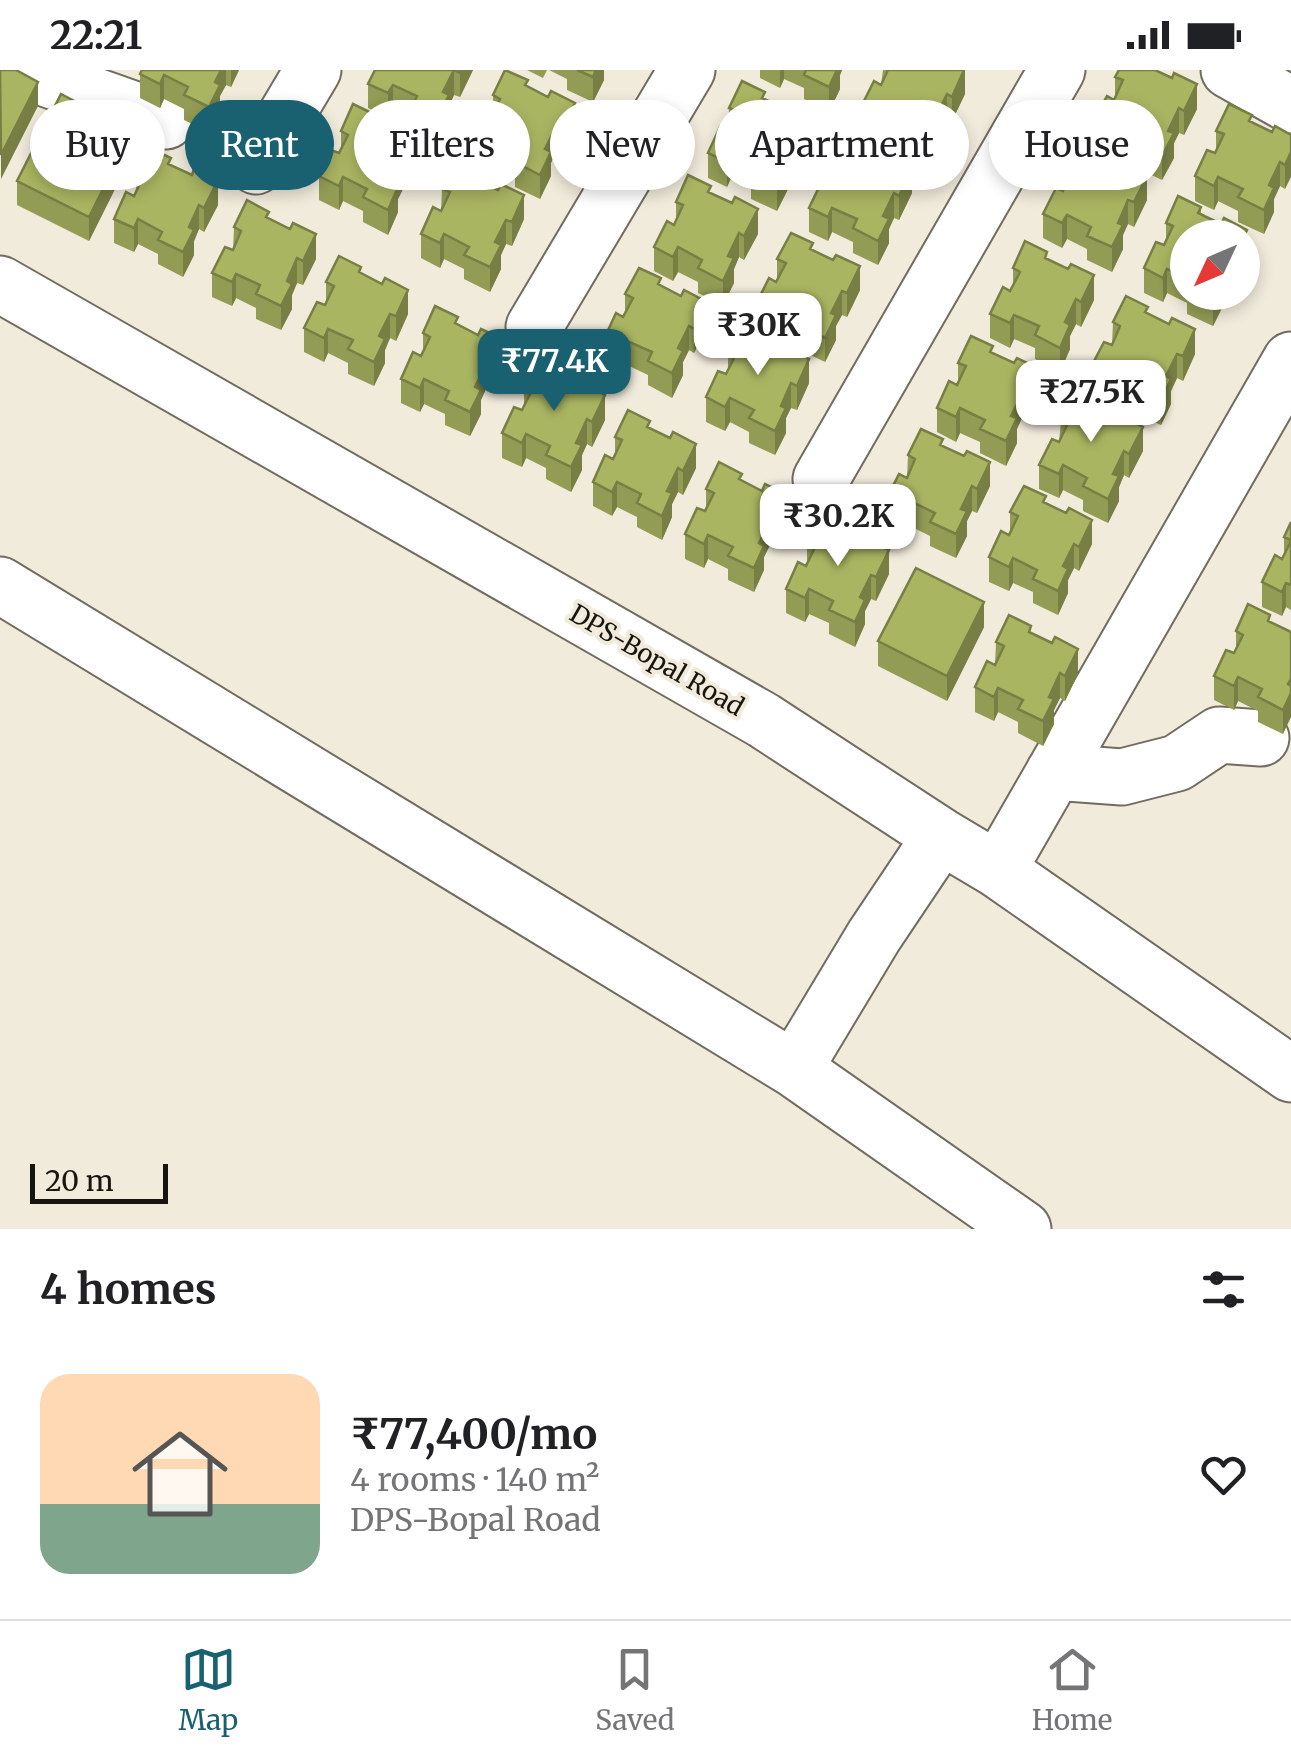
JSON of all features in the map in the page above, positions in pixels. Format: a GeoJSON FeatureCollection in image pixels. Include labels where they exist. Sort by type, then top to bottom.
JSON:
{"type":"FeatureCollection","features":[{"type":"Feature","properties":{"kind":"street"},"geometry":{"type":"LineString","coordinates":[[22,70],[123,86],[166,121]]}},
{"type":"Feature","properties":{"kind":"street"},"geometry":{"type":"LineString","coordinates":[[295,100],[313,70]]}},
{"type":"Feature","properties":{"kind":"street"},"geometry":{"type":"LineString","coordinates":[[534,327],[686,70]]}},
{"type":"Feature","properties":{"kind":"street"},"geometry":{"type":"LineString","coordinates":[[821,479],[1057,70]]}},
{"type":"Feature","properties":{"kind":"street"},"geometry":{"type":"LineString","coordinates":[[1229,70],[1291,105]]}},
{"type":"Feature","properties":{"kind":"street","name":"DPS-Bopal Road"},"geometry":{"type":"LineString","coordinates":[[0,284],[763,720],[998,870],[1291,1074]]}},
{"type":"Feature","properties":{"kind":"street"},"geometry":{"type":"LineString","coordinates":[[998,870],[1291,360]]}},
{"type":"Feature","properties":{"kind":"street"},"geometry":{"type":"LineString","coordinates":[[0,585],[794,1069],[1023,1229]]}},
{"type":"Feature","properties":{"kind":"street"},"geometry":{"type":"LineString","coordinates":[[1054,772],[1122,777],[1177,762],[1219,736],[1261,738]]}},
{"type":"Feature","properties":{"kind":"street"},"geometry":{"type":"LineString","coordinates":[[794,1069],[874,936],[942,836]]}},
{"type":"Feature","properties":{"kind":"building"},"geometry":{"type":"Polygon","coordinates":[[[0,70],[16,70],[38,82],[1,155],[0,70]]]}},
{"type":"Feature","properties":{"kind":"building"},"geometry":{"type":"Polygon","coordinates":[[[142,70],[221,70],[215,82],[220,85],[212,100],[194,100],[184,95],[188,87],[164,75],[160,84],[140,74],[142,70]]]}},
{"type":"Feature","properties":{"kind":"building"},"geometry":{"type":"Polygon","coordinates":[[[375,70],[454,70],[443,92],[449,95],[446,100],[415,100],[417,96],[393,85],[388,93],[368,84],[375,70]]]}},
{"type":"Feature","properties":{"kind":"building"},"geometry":{"type":"Polygon","coordinates":[[[505,70],[528,80],[525,85],[548,97],[551,91],[569,100],[550,100],[550,139],[545,149],[550,154],[540,175],[530,170],[530,100],[500,100],[493,95],[505,70]]]}},
{"type":"Feature","properties":{"kind":"building"},"geometry":{"type":"Polygon","coordinates":[[[577,70],[596,70],[593,77],[577,70]]]}},
{"type":"Feature","properties":{"kind":"building"},"geometry":{"type":"Polygon","coordinates":[[[806,70],[837,70],[829,87],[804,75],[806,70]]]}},
{"type":"Feature","properties":{"kind":"building"},"geometry":{"type":"Polygon","coordinates":[[[888,70],[964,70],[952,97],[947,94],[944,100],[864,100],[874,81],[881,85],[888,70]]]}},
{"type":"Feature","properties":{"kind":"building"},"geometry":{"type":"Polygon","coordinates":[[[1119,70],[1155,70],[1172,78],[1174,73],[1197,84],[1184,111],[1179,108],[1168,131],[1174,133],[1164,152],[1164,100],[1114,100],[1123,80],[1115,77],[1119,70]]]}},
{"type":"Feature","properties":{"kind":"building"},"geometry":{"type":"Polygon","coordinates":[[[742,81],[765,92],[762,98],[766,100],[733,100],[742,81]]]}},
{"type":"Feature","properties":{"kind":"building"},"geometry":{"type":"Polygon","coordinates":[[[353,104],[354,182],[343,177],[339,186],[334,184],[334,151],[339,153],[348,135],[341,131],[353,104]]]}},
{"type":"Feature","properties":{"kind":"building"},"geometry":{"type":"Polygon","coordinates":[[[1229,104],[1252,115],[1249,121],[1272,132],[1275,126],[1291,135],[1291,152],[1285,165],[1280,162],[1269,185],[1274,188],[1264,210],[1238,197],[1243,189],[1218,177],[1214,186],[1195,176],[1207,150],[1215,153],[1224,134],[1216,131],[1229,104]]]}},
{"type":"Feature","properties":{"kind":"building"},"geometry":{"type":"Polygon","coordinates":[[[715,138],[715,156],[708,153],[715,138]]]}},
{"type":"Feature","properties":{"kind":"building"},"geometry":{"type":"Polygon","coordinates":[[[30,155],[30,188],[17,181],[30,155]]]}},
{"type":"Feature","properties":{"kind":"building"},"geometry":{"type":"Polygon","coordinates":[[[165,155],[171,158],[168,164],[185,172],[185,190],[213,190],[204,208],[199,205],[189,227],[194,230],[183,252],[158,240],[162,232],[138,219],[134,228],[114,219],[126,192],[134,196],[137,190],[165,190],[165,155]]]}},
{"type":"Feature","properties":{"kind":"building"},"geometry":{"type":"Polygon","coordinates":[[[695,178],[711,186],[708,192],[732,203],[735,197],[758,209],[744,236],[739,233],[728,256],[734,258],[723,281],[698,268],[702,260],[678,247],[673,257],[654,247],[667,221],[674,225],[683,205],[676,202],[681,190],[695,190],[695,178]]]}},
{"type":"Feature","properties":{"kind":"building"},"geometry":{"type":"Polygon","coordinates":[[[35,190],[102,190],[89,217],[35,190]]]}},
{"type":"Feature","properties":{"kind":"building"},"geometry":{"type":"Polygon","coordinates":[[[366,190],[397,190],[388,210],[363,197],[366,190]]]}},
{"type":"Feature","properties":{"kind":"building"},"geometry":{"type":"Polygon","coordinates":[[[445,190],[514,190],[524,195],[512,222],[506,220],[495,242],[501,245],[490,267],[464,255],[469,247],[444,234],[440,243],[421,234],[433,207],[441,211],[450,192],[445,190]]]}},
{"type":"Feature","properties":{"kind":"building"},"geometry":{"type":"Polygon","coordinates":[[[818,190],[902,190],[899,196],[894,193],[883,216],[889,219],[878,241],[853,228],[857,219],[832,208],[828,217],[809,208],[818,190]]]}},
{"type":"Feature","properties":{"kind":"building"},"geometry":{"type":"Polygon","coordinates":[[[1055,190],[1140,190],[1134,202],[1128,200],[1118,223],[1123,225],[1112,247],[1087,236],[1091,227],[1067,215],[1062,223],[1043,214],[1055,190]]]}},
{"type":"Feature","properties":{"kind":"building"},"geometry":{"type":"Polygon","coordinates":[[[1178,196],[1201,207],[1198,213],[1213,220],[1170,220],[1170,225],[1166,223],[1178,196]]]}},
{"type":"Feature","properties":{"kind":"building"},"geometry":{"type":"Polygon","coordinates":[[[247,200],[269,212],[266,217],[290,229],[293,223],[316,234],[303,261],[297,258],[287,281],[292,284],[281,306],[256,294],[260,285],[236,274],[232,282],[212,273],[225,247],[233,250],[241,231],[234,227],[247,200]]]}},
{"type":"Feature","properties":{"kind":"building"},"geometry":{"type":"Polygon","coordinates":[[[1170,232],[1170,270],[1167,269],[1163,278],[1144,268],[1156,242],[1164,245],[1170,232]]]}},
{"type":"Feature","properties":{"kind":"building"},"geometry":{"type":"Polygon","coordinates":[[[791,233],[813,243],[810,249],[833,260],[836,255],[860,266],[847,293],[842,291],[831,313],[836,315],[825,338],[800,326],[804,317],[780,305],[776,314],[756,304],[769,278],[776,282],[786,263],[777,259],[791,233]]]}},
{"type":"Feature","properties":{"kind":"building"},"geometry":{"type":"Polygon","coordinates":[[[1025,241],[1047,252],[1045,258],[1094,275],[1081,302],[1076,299],[1065,322],[1070,325],[1060,348],[1035,335],[1039,326],[1014,315],[1010,323],[990,314],[1003,287],[1010,291],[1020,272],[1013,268],[1025,241]]]}},
{"type":"Feature","properties":{"kind":"building"},"geometry":{"type":"Polygon","coordinates":[[[339,256],[382,284],[385,278],[408,290],[396,316],[390,314],[379,336],[385,339],[374,362],[348,349],[353,340],[328,329],[324,338],[304,328],[317,302],[325,305],[334,286],[326,282],[339,256]]]}},
{"type":"Feature","properties":{"kind":"building"},"geometry":{"type":"Polygon","coordinates":[[[639,268],[661,278],[658,284],[681,296],[684,290],[707,302],[694,329],[689,326],[678,348],[683,351],[672,373],[648,361],[652,352],[627,341],[623,350],[604,339],[616,313],[623,317],[633,298],[625,294],[639,268]]]}},
{"type":"Feature","properties":{"kind":"building"},"geometry":{"type":"Polygon","coordinates":[[[1126,296],[1148,307],[1145,312],[1169,324],[1172,318],[1195,329],[1183,356],[1177,354],[1166,376],[1171,379],[1161,401],[1136,389],[1140,380],[1116,368],[1111,377],[1091,367],[1104,342],[1112,345],[1120,326],[1113,322],[1126,296]]]}},
{"type":"Feature","properties":{"kind":"building"},"geometry":{"type":"Polygon","coordinates":[[[435,306],[458,317],[455,323],[478,335],[481,329],[505,340],[492,367],[486,364],[475,387],[481,390],[470,412],[445,400],[449,391],[424,379],[420,388],[401,379],[413,352],[421,356],[430,337],[423,333],[435,306]]]}},
{"type":"Feature","properties":{"kind":"building"},"geometry":{"type":"Polygon","coordinates":[[[740,325],[763,336],[760,342],[783,353],[786,347],[809,359],[797,386],[791,383],[781,406],[786,408],[775,431],[749,418],[754,410],[730,398],[725,407],[706,397],[718,371],[726,374],[735,356],[728,352],[740,325]]]}},
{"type":"Feature","properties":{"kind":"building"},"geometry":{"type":"Polygon","coordinates":[[[971,336],[993,346],[990,352],[1014,363],[1017,358],[1040,369],[1028,396],[1022,394],[1011,416],[1017,418],[1006,441],[980,429],[985,420],[960,408],[956,417],[937,408],[949,381],[957,385],[966,366],[958,363],[971,336]]]}},
{"type":"Feature","properties":{"kind":"building"},"geometry":{"type":"Polygon","coordinates":[[[537,361],[559,372],[556,378],[579,389],[582,383],[605,395],[592,422],[587,419],[576,443],[582,445],[571,467],[546,455],[550,446],[526,434],[522,443],[502,433],[514,407],[522,410],[531,392],[524,388],[537,361]]]}},
{"type":"Feature","properties":{"kind":"building"},"geometry":{"type":"Polygon","coordinates":[[[1074,392],[1096,404],[1093,410],[1117,421],[1120,415],[1143,427],[1129,454],[1124,451],[1113,474],[1119,476],[1108,499],[1083,486],[1087,478],[1063,465],[1059,474],[1039,465],[1052,439],[1059,442],[1068,423],[1061,420],[1074,392]]]}},
{"type":"Feature","properties":{"kind":"building"},"geometry":{"type":"Polygon","coordinates":[[[628,410],[650,421],[647,427],[670,438],[673,432],[696,444],[683,471],[678,468],[667,491],[672,493],[662,516],[637,503],[641,494],[617,482],[612,492],[593,482],[605,455],[613,459],[622,440],[615,437],[628,410]]]}},
{"type":"Feature","properties":{"kind":"building"},"geometry":{"type":"Polygon","coordinates":[[[921,429],[943,439],[940,445],[964,456],[967,451],[990,462],[977,489],[972,486],[961,509],[967,511],[956,534],[930,522],[935,513],[910,501],[906,510],[886,500],[899,474],[907,478],[915,459],[908,455],[921,429]]]}},
{"type":"Feature","properties":{"kind":"building"},"geometry":{"type":"Polygon","coordinates":[[[719,462],[762,491],[765,484],[789,496],[776,523],[770,520],[759,543],[764,546],[754,568],[728,556],[733,547],[708,535],[704,544],[685,534],[697,508],[705,511],[714,493],[706,489],[719,462]]]}},
{"type":"Feature","properties":{"kind":"building"},"geometry":{"type":"Polygon","coordinates":[[[1024,486],[1046,496],[1043,502],[1066,513],[1069,508],[1092,520],[1079,547],[1074,544],[1063,566],[1068,569],[1058,591],[1033,579],[1037,570],[1013,558],[1009,567],[989,557],[1001,531],[1009,535],[1018,516],[1010,512],[1024,486]]]}},
{"type":"Feature","properties":{"kind":"building"},"geometry":{"type":"Polygon","coordinates":[[[820,517],[842,527],[840,534],[863,544],[866,539],[889,550],[876,577],[871,575],[860,597],[865,600],[855,622],[829,610],[833,601],[809,589],[805,598],[786,589],[798,562],[806,566],[815,547],[807,544],[820,517]]]}},
{"type":"Feature","properties":{"kind":"building"},"geometry":{"type":"Polygon","coordinates":[[[1291,522],[1291,540],[1284,537],[1291,522]]]}},
{"type":"Feature","properties":{"kind":"building"},"geometry":{"type":"Polygon","coordinates":[[[1291,541],[1291,585],[1286,583],[1282,592],[1262,582],[1275,555],[1282,559],[1291,541]]]}},
{"type":"Feature","properties":{"kind":"building"},"geometry":{"type":"Polygon","coordinates":[[[916,568],[984,602],[947,676],[878,641],[916,568]]]}},
{"type":"Feature","properties":{"kind":"building"},"geometry":{"type":"Polygon","coordinates":[[[1248,604],[1270,615],[1268,621],[1291,632],[1291,693],[1283,710],[1258,697],[1262,689],[1238,677],[1234,686],[1214,676],[1226,650],[1234,653],[1243,635],[1236,631],[1248,604]]]}},
{"type":"Feature","properties":{"kind":"building"},"geometry":{"type":"Polygon","coordinates":[[[1009,615],[1031,626],[1029,632],[1052,643],[1055,637],[1078,649],[1065,676],[1060,673],[1049,697],[1054,699],[1043,721],[1018,709],[1023,700],[998,688],[994,697],[975,687],[987,661],[995,665],[1004,646],[996,642],[1009,615]]]}}]}
